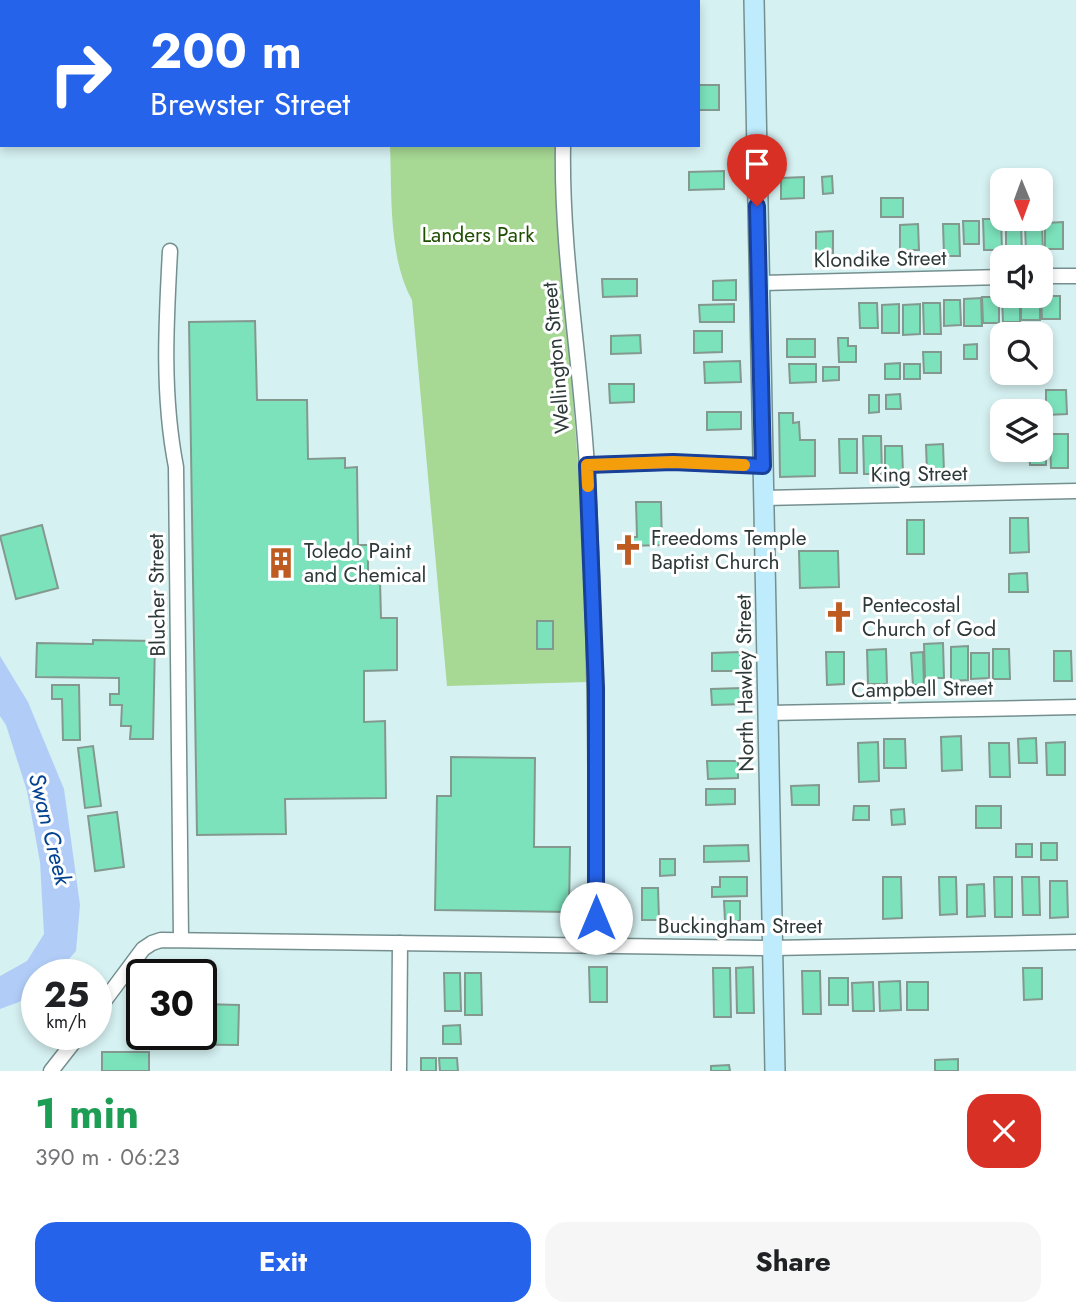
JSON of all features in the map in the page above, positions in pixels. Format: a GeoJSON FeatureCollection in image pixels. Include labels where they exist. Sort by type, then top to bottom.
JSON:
{"type":"FeatureCollection","features":[{"type":"Feature","properties":{"kind":"street","name":"North Hawley Street"},"geometry":{"type":"LineString","coordinates":[[754,0],[775,1071]]}},
{"type":"Feature","properties":{"kind":"street","name":"Wellington Street"},"geometry":{"type":"LineString","coordinates":[[563,147],[569,261],[587,465],[596,688],[596,946]]}},
{"type":"Feature","properties":{"kind":"street","name":"Blucher Street"},"geometry":{"type":"LineString","coordinates":[[170,251],[165,354],[169,431],[176,467],[181,939]]}},
{"type":"Feature","properties":{"kind":"street"},"geometry":{"type":"LineString","coordinates":[[1053,276],[1076,276]]}},
{"type":"Feature","properties":{"kind":"street","name":"Klondike Street"},"geometry":{"type":"LineString","coordinates":[[758,283],[990,277]]}},
{"type":"Feature","properties":{"kind":"street"},"geometry":{"type":"LineString","coordinates":[[587,465],[673,462],[763,466]]}},
{"type":"Feature","properties":{"kind":"street","name":"King Street"},"geometry":{"type":"LineString","coordinates":[[764,498],[1076,491]]}},
{"type":"Feature","properties":{"kind":"street","name":"Campbell Street"},"geometry":{"type":"LineString","coordinates":[[768,713],[1076,707]]}},
{"type":"Feature","properties":{"kind":"street","name":"Buckingham Street"},"geometry":{"type":"LineString","coordinates":[[112,991],[143,949],[152,943],[181,939],[773,948],[1076,942]]}},
{"type":"Feature","properties":{"kind":"street"},"geometry":{"type":"LineString","coordinates":[[399,1071],[400,943]]}},
{"type":"Feature","properties":{"kind":"street"},"geometry":{"type":"LineString","coordinates":[[51,1071],[67,1050]]}},
{"type":"Feature","properties":{"kind":"green space","name":"Landers Park"},"geometry":{"type":"Polygon","coordinates":[[[390,147],[557,147],[556,172],[584,544],[588,682],[447,686],[412,300],[404,283],[395,245],[390,147]]]}},
{"type":"Feature","properties":{"kind":"water","name":"Swan Creek"},"geometry":{"type":"Polygon","coordinates":[[[0,656],[28,702],[64,789],[80,905],[76,951],[69,959],[28,959],[44,934],[40,862],[27,791],[6,725],[0,716],[0,656]]]}},
{"type":"Feature","properties":{"kind":"water"},"geometry":{"type":"Polygon","coordinates":[[[21,964],[21,1001],[0,1009],[0,976],[21,964]]]}},
{"type":"Feature","properties":{"kind":"building"},"geometry":{"type":"Polygon","coordinates":[[[700,85],[719,85],[719,110],[700,110],[700,85]]]}},
{"type":"Feature","properties":{"kind":"building"},"geometry":{"type":"Polygon","coordinates":[[[724,171],[724,189],[689,190],[689,172],[724,171]]]}},
{"type":"Feature","properties":{"kind":"building"},"geometry":{"type":"Polygon","coordinates":[[[832,176],[833,193],[823,194],[822,177],[832,176]]]}},
{"type":"Feature","properties":{"kind":"building"},"geometry":{"type":"Polygon","coordinates":[[[804,177],[804,198],[781,199],[781,178],[804,177]]]}},
{"type":"Feature","properties":{"kind":"building"},"geometry":{"type":"Polygon","coordinates":[[[881,198],[903,198],[903,217],[881,217],[881,198]]]}},
{"type":"Feature","properties":{"kind":"building"},"geometry":{"type":"Polygon","coordinates":[[[983,219],[990,219],[990,231],[1001,231],[1002,245],[990,245],[990,250],[984,250],[983,219]]]}},
{"type":"Feature","properties":{"kind":"building"},"geometry":{"type":"Polygon","coordinates":[[[963,221],[979,221],[979,244],[964,244],[963,221]]]}},
{"type":"Feature","properties":{"kind":"building"},"geometry":{"type":"Polygon","coordinates":[[[1054,222],[1063,222],[1063,249],[1053,249],[1053,245],[1045,245],[1045,231],[1054,231],[1054,222]]]}},
{"type":"Feature","properties":{"kind":"building"},"geometry":{"type":"Polygon","coordinates":[[[918,224],[919,250],[900,250],[900,225],[918,224]]]}},
{"type":"Feature","properties":{"kind":"building"},"geometry":{"type":"Polygon","coordinates":[[[943,224],[959,224],[960,256],[944,256],[943,224]]]}},
{"type":"Feature","properties":{"kind":"building"},"geometry":{"type":"Polygon","coordinates":[[[833,231],[833,253],[816,253],[816,232],[833,231]]]}},
{"type":"Feature","properties":{"kind":"building"},"geometry":{"type":"Polygon","coordinates":[[[1006,231],[1021,231],[1022,245],[1006,245],[1006,231]]]}},
{"type":"Feature","properties":{"kind":"building"},"geometry":{"type":"Polygon","coordinates":[[[1025,231],[1042,231],[1043,245],[1026,245],[1025,231]]]}},
{"type":"Feature","properties":{"kind":"building"},"geometry":{"type":"Polygon","coordinates":[[[602,279],[637,279],[637,296],[603,297],[602,279]]]}},
{"type":"Feature","properties":{"kind":"building"},"geometry":{"type":"Polygon","coordinates":[[[736,280],[736,300],[713,300],[713,281],[736,280]]]}},
{"type":"Feature","properties":{"kind":"building"},"geometry":{"type":"Polygon","coordinates":[[[1053,296],[1060,296],[1060,319],[1042,319],[1042,308],[1053,308],[1053,296]]]}},
{"type":"Feature","properties":{"kind":"building"},"geometry":{"type":"Polygon","coordinates":[[[982,297],[990,297],[990,308],[999,308],[999,322],[983,323],[982,297]]]}},
{"type":"Feature","properties":{"kind":"building"},"geometry":{"type":"Polygon","coordinates":[[[981,298],[982,326],[964,326],[964,299],[981,298]]]}},
{"type":"Feature","properties":{"kind":"building"},"geometry":{"type":"Polygon","coordinates":[[[944,300],[960,300],[961,325],[944,326],[944,300]]]}},
{"type":"Feature","properties":{"kind":"building"},"geometry":{"type":"Polygon","coordinates":[[[859,303],[877,303],[878,328],[860,328],[859,303]]]}},
{"type":"Feature","properties":{"kind":"building"},"geometry":{"type":"Polygon","coordinates":[[[923,303],[940,303],[941,334],[924,334],[923,303]]]}},
{"type":"Feature","properties":{"kind":"building"},"geometry":{"type":"Polygon","coordinates":[[[734,304],[734,322],[700,322],[699,305],[734,304]]]}},
{"type":"Feature","properties":{"kind":"building"},"geometry":{"type":"Polygon","coordinates":[[[899,304],[899,333],[882,333],[882,305],[899,304]]]}},
{"type":"Feature","properties":{"kind":"building"},"geometry":{"type":"Polygon","coordinates":[[[920,304],[920,334],[903,335],[903,305],[920,304]]]}},
{"type":"Feature","properties":{"kind":"building"},"geometry":{"type":"Polygon","coordinates":[[[1002,308],[1020,308],[1020,322],[1003,322],[1002,308]]]}},
{"type":"Feature","properties":{"kind":"building"},"geometry":{"type":"Polygon","coordinates":[[[1021,308],[1040,308],[1040,320],[1021,320],[1021,308]]]}},
{"type":"Feature","properties":{"kind":"building","name":"Toledo Paint and Chemical"},"geometry":{"type":"Polygon","coordinates":[[[255,321],[257,400],[307,400],[308,459],[345,458],[345,468],[357,467],[358,545],[368,545],[368,581],[380,581],[381,618],[397,618],[397,670],[364,671],[364,722],[385,721],[386,798],[285,799],[286,834],[197,835],[189,322],[255,321]]]}},
{"type":"Feature","properties":{"kind":"building"},"geometry":{"type":"Polygon","coordinates":[[[694,331],[722,331],[722,352],[694,353],[694,331]]]}},
{"type":"Feature","properties":{"kind":"building"},"geometry":{"type":"Polygon","coordinates":[[[640,335],[641,353],[611,354],[611,336],[640,335]]]}},
{"type":"Feature","properties":{"kind":"building"},"geometry":{"type":"Polygon","coordinates":[[[838,338],[848,338],[848,346],[856,346],[856,362],[839,362],[838,338]]]}},
{"type":"Feature","properties":{"kind":"building"},"geometry":{"type":"Polygon","coordinates":[[[787,339],[815,339],[815,357],[787,357],[787,339]]]}},
{"type":"Feature","properties":{"kind":"building"},"geometry":{"type":"Polygon","coordinates":[[[977,344],[977,359],[964,359],[964,345],[977,344]]]}},
{"type":"Feature","properties":{"kind":"building"},"geometry":{"type":"Polygon","coordinates":[[[923,352],[941,352],[941,373],[924,373],[923,352]]]}},
{"type":"Feature","properties":{"kind":"building"},"geometry":{"type":"Polygon","coordinates":[[[740,361],[741,382],[705,383],[704,362],[740,361]]]}},
{"type":"Feature","properties":{"kind":"building"},"geometry":{"type":"Polygon","coordinates":[[[900,363],[900,379],[885,379],[885,364],[900,363]]]}},
{"type":"Feature","properties":{"kind":"building"},"geometry":{"type":"Polygon","coordinates":[[[789,364],[816,364],[816,382],[790,383],[789,364]]]}},
{"type":"Feature","properties":{"kind":"building"},"geometry":{"type":"Polygon","coordinates":[[[904,364],[920,364],[920,379],[904,379],[904,364]]]}},
{"type":"Feature","properties":{"kind":"building"},"geometry":{"type":"Polygon","coordinates":[[[823,367],[839,367],[839,380],[823,381],[823,367]]]}},
{"type":"Feature","properties":{"kind":"building"},"geometry":{"type":"Polygon","coordinates":[[[609,384],[634,384],[634,402],[610,403],[609,384]]]}},
{"type":"Feature","properties":{"kind":"building"},"geometry":{"type":"Polygon","coordinates":[[[1046,390],[1066,390],[1067,414],[1053,415],[1053,399],[1046,399],[1046,390]]]}},
{"type":"Feature","properties":{"kind":"building"},"geometry":{"type":"Polygon","coordinates":[[[900,394],[901,409],[886,409],[886,395],[900,394]]]}},
{"type":"Feature","properties":{"kind":"building"},"geometry":{"type":"Polygon","coordinates":[[[869,395],[879,395],[879,412],[869,413],[869,395]]]}},
{"type":"Feature","properties":{"kind":"building"},"geometry":{"type":"Polygon","coordinates":[[[707,412],[741,412],[741,429],[707,430],[707,412]]]}},
{"type":"Feature","properties":{"kind":"building"},"geometry":{"type":"Polygon","coordinates":[[[779,413],[793,413],[793,423],[799,422],[800,440],[815,440],[815,476],[780,477],[779,413]]]}},
{"type":"Feature","properties":{"kind":"building"},"geometry":{"type":"Polygon","coordinates":[[[1053,434],[1068,434],[1068,468],[1051,468],[1053,434]]]}},
{"type":"Feature","properties":{"kind":"building"},"geometry":{"type":"Polygon","coordinates":[[[863,436],[881,436],[882,474],[864,474],[863,436]]]}},
{"type":"Feature","properties":{"kind":"building"},"geometry":{"type":"Polygon","coordinates":[[[839,439],[857,439],[857,473],[840,473],[839,439]]]}},
{"type":"Feature","properties":{"kind":"building"},"geometry":{"type":"Polygon","coordinates":[[[943,444],[944,472],[927,472],[926,445],[943,444]]]}},
{"type":"Feature","properties":{"kind":"building"},"geometry":{"type":"Polygon","coordinates":[[[885,446],[902,446],[903,473],[885,473],[885,446]]]}},
{"type":"Feature","properties":{"kind":"building"},"geometry":{"type":"Polygon","coordinates":[[[1030,462],[1046,462],[1046,465],[1030,465],[1030,462]]]}},
{"type":"Feature","properties":{"kind":"building"},"geometry":{"type":"Polygon","coordinates":[[[636,502],[661,502],[662,545],[628,546],[627,537],[637,537],[636,502]]]}},
{"type":"Feature","properties":{"kind":"building"},"geometry":{"type":"Polygon","coordinates":[[[1010,518],[1028,518],[1029,552],[1010,553],[1010,518]]]}},
{"type":"Feature","properties":{"kind":"building"},"geometry":{"type":"Polygon","coordinates":[[[907,520],[924,520],[924,554],[907,554],[907,520]]]}},
{"type":"Feature","properties":{"kind":"building"},"geometry":{"type":"Polygon","coordinates":[[[42,525],[58,588],[16,599],[0,536],[42,525]]]}},
{"type":"Feature","properties":{"kind":"building"},"geometry":{"type":"Polygon","coordinates":[[[799,551],[838,551],[839,587],[800,588],[799,551]]]}},
{"type":"Feature","properties":{"kind":"building"},"geometry":{"type":"Polygon","coordinates":[[[1027,573],[1028,592],[1009,592],[1009,574],[1027,573]]]}},
{"type":"Feature","properties":{"kind":"building"},"geometry":{"type":"Polygon","coordinates":[[[537,621],[553,621],[553,649],[537,649],[537,621]]]}},
{"type":"Feature","properties":{"kind":"building"},"geometry":{"type":"Polygon","coordinates":[[[93,640],[155,641],[153,739],[130,739],[131,726],[121,726],[122,705],[110,705],[110,694],[119,694],[119,678],[36,677],[37,643],[93,644],[93,640]]]}},
{"type":"Feature","properties":{"kind":"building"},"geometry":{"type":"Polygon","coordinates":[[[943,643],[944,678],[925,678],[924,644],[943,643]]]}},
{"type":"Feature","properties":{"kind":"building"},"geometry":{"type":"Polygon","coordinates":[[[968,646],[968,680],[951,681],[951,647],[968,646]]]}},
{"type":"Feature","properties":{"kind":"building"},"geometry":{"type":"Polygon","coordinates":[[[886,649],[887,684],[868,684],[867,650],[886,649]]]}},
{"type":"Feature","properties":{"kind":"building"},"geometry":{"type":"Polygon","coordinates":[[[993,649],[1009,649],[1010,679],[993,679],[993,649]]]}},
{"type":"Feature","properties":{"kind":"building"},"geometry":{"type":"Polygon","coordinates":[[[1054,651],[1071,651],[1072,681],[1054,681],[1054,651]]]}},
{"type":"Feature","properties":{"kind":"building"},"geometry":{"type":"Polygon","coordinates":[[[740,652],[741,671],[712,671],[712,653],[740,652]]]}},
{"type":"Feature","properties":{"kind":"building"},"geometry":{"type":"Polygon","coordinates":[[[826,652],[844,652],[844,684],[827,685],[826,652]]]}},
{"type":"Feature","properties":{"kind":"building"},"geometry":{"type":"Polygon","coordinates":[[[923,652],[924,685],[913,685],[911,653],[923,652]]]}},
{"type":"Feature","properties":{"kind":"building"},"geometry":{"type":"Polygon","coordinates":[[[971,653],[989,653],[989,678],[971,679],[971,653]]]}},
{"type":"Feature","properties":{"kind":"building"},"geometry":{"type":"Polygon","coordinates":[[[52,685],[79,685],[80,740],[63,740],[62,699],[52,699],[52,685]]]}},
{"type":"Feature","properties":{"kind":"building"},"geometry":{"type":"Polygon","coordinates":[[[742,688],[743,704],[712,705],[711,689],[742,688]]]}},
{"type":"Feature","properties":{"kind":"building"},"geometry":{"type":"Polygon","coordinates":[[[961,736],[962,770],[942,771],[941,737],[961,736]]]}},
{"type":"Feature","properties":{"kind":"building"},"geometry":{"type":"Polygon","coordinates":[[[1036,738],[1037,763],[1019,763],[1018,739],[1036,738]]]}},
{"type":"Feature","properties":{"kind":"building"},"geometry":{"type":"Polygon","coordinates":[[[884,739],[905,739],[906,768],[884,768],[884,739]]]}},
{"type":"Feature","properties":{"kind":"building"},"geometry":{"type":"Polygon","coordinates":[[[878,742],[879,781],[859,782],[858,743],[878,742]]]}},
{"type":"Feature","properties":{"kind":"building"},"geometry":{"type":"Polygon","coordinates":[[[1065,742],[1065,775],[1047,775],[1046,743],[1065,742]]]}},
{"type":"Feature","properties":{"kind":"building"},"geometry":{"type":"Polygon","coordinates":[[[989,743],[1009,743],[1010,777],[990,777],[989,743]]]}},
{"type":"Feature","properties":{"kind":"building"},"geometry":{"type":"Polygon","coordinates":[[[93,746],[101,806],[85,808],[78,748],[93,746]]]}},
{"type":"Feature","properties":{"kind":"building"},"geometry":{"type":"Polygon","coordinates":[[[451,757],[535,758],[534,847],[570,847],[569,912],[435,910],[437,796],[451,796],[451,757]]]}},
{"type":"Feature","properties":{"kind":"building"},"geometry":{"type":"Polygon","coordinates":[[[707,761],[738,761],[738,778],[708,779],[707,761]]]}},
{"type":"Feature","properties":{"kind":"building"},"geometry":{"type":"Polygon","coordinates":[[[819,785],[819,805],[792,805],[791,786],[819,785]]]}},
{"type":"Feature","properties":{"kind":"building"},"geometry":{"type":"Polygon","coordinates":[[[706,789],[735,789],[735,804],[706,805],[706,789]]]}},
{"type":"Feature","properties":{"kind":"building"},"geometry":{"type":"Polygon","coordinates":[[[854,806],[869,806],[869,820],[853,820],[854,806]]]}},
{"type":"Feature","properties":{"kind":"building"},"geometry":{"type":"Polygon","coordinates":[[[976,806],[1001,806],[1001,828],[976,828],[976,806]]]}},
{"type":"Feature","properties":{"kind":"building"},"geometry":{"type":"Polygon","coordinates":[[[904,809],[905,824],[892,825],[891,810],[904,809]]]}},
{"type":"Feature","properties":{"kind":"building"},"geometry":{"type":"Polygon","coordinates":[[[117,812],[124,867],[95,871],[88,816],[117,812]]]}},
{"type":"Feature","properties":{"kind":"building"},"geometry":{"type":"Polygon","coordinates":[[[1041,843],[1057,843],[1057,860],[1041,860],[1041,843]]]}},
{"type":"Feature","properties":{"kind":"building"},"geometry":{"type":"Polygon","coordinates":[[[1016,844],[1032,844],[1032,857],[1016,857],[1016,844]]]}},
{"type":"Feature","properties":{"kind":"building"},"geometry":{"type":"Polygon","coordinates":[[[748,845],[749,861],[704,862],[704,846],[748,845]]]}},
{"type":"Feature","properties":{"kind":"building"},"geometry":{"type":"Polygon","coordinates":[[[660,859],[675,859],[675,875],[660,876],[660,859]]]}},
{"type":"Feature","properties":{"kind":"building"},"geometry":{"type":"Polygon","coordinates":[[[720,877],[747,877],[747,896],[712,897],[712,887],[720,887],[720,877]]]}},
{"type":"Feature","properties":{"kind":"building"},"geometry":{"type":"Polygon","coordinates":[[[883,877],[901,877],[902,918],[883,919],[883,877]]]}},
{"type":"Feature","properties":{"kind":"building"},"geometry":{"type":"Polygon","coordinates":[[[939,877],[956,877],[957,914],[940,915],[939,877]]]}},
{"type":"Feature","properties":{"kind":"building"},"geometry":{"type":"Polygon","coordinates":[[[994,877],[1012,877],[1012,917],[995,917],[994,877]]]}},
{"type":"Feature","properties":{"kind":"building"},"geometry":{"type":"Polygon","coordinates":[[[1022,877],[1039,877],[1040,915],[1023,915],[1022,877]]]}},
{"type":"Feature","properties":{"kind":"building"},"geometry":{"type":"Polygon","coordinates":[[[1050,881],[1067,881],[1068,917],[1050,918],[1050,881]]]}},
{"type":"Feature","properties":{"kind":"building"},"geometry":{"type":"Polygon","coordinates":[[[984,884],[985,916],[967,917],[967,885],[984,884]]]}},
{"type":"Feature","properties":{"kind":"building"},"geometry":{"type":"Polygon","coordinates":[[[642,888],[658,888],[659,920],[642,920],[642,888]]]}},
{"type":"Feature","properties":{"kind":"building"},"geometry":{"type":"Polygon","coordinates":[[[724,901],[740,901],[740,921],[725,921],[724,901]]]}},
{"type":"Feature","properties":{"kind":"building"},"geometry":{"type":"Polygon","coordinates":[[[589,967],[607,967],[607,1002],[590,1002],[589,967]]]}},
{"type":"Feature","properties":{"kind":"building"},"geometry":{"type":"Polygon","coordinates":[[[753,967],[754,1013],[737,1013],[736,968],[753,967]]]}},
{"type":"Feature","properties":{"kind":"building"},"geometry":{"type":"Polygon","coordinates":[[[713,968],[730,968],[731,1017],[714,1017],[713,968]]]}},
{"type":"Feature","properties":{"kind":"building"},"geometry":{"type":"Polygon","coordinates":[[[1023,968],[1042,968],[1042,999],[1024,1000],[1023,968]]]}},
{"type":"Feature","properties":{"kind":"building"},"geometry":{"type":"Polygon","coordinates":[[[802,971],[820,971],[821,1014],[803,1014],[802,971]]]}},
{"type":"Feature","properties":{"kind":"building"},"geometry":{"type":"Polygon","coordinates":[[[444,973],[460,973],[461,1011],[445,1011],[444,973]]]}},
{"type":"Feature","properties":{"kind":"building"},"geometry":{"type":"Polygon","coordinates":[[[465,973],[481,973],[482,1015],[465,1015],[465,973]]]}},
{"type":"Feature","properties":{"kind":"building"},"geometry":{"type":"Polygon","coordinates":[[[829,978],[848,978],[848,1005],[829,1005],[829,978]]]}},
{"type":"Feature","properties":{"kind":"building"},"geometry":{"type":"Polygon","coordinates":[[[900,981],[901,1010],[880,1011],[879,982],[900,981]]]}},
{"type":"Feature","properties":{"kind":"building"},"geometry":{"type":"Polygon","coordinates":[[[873,982],[874,1011],[853,1011],[852,983],[873,982]]]}},
{"type":"Feature","properties":{"kind":"building"},"geometry":{"type":"Polygon","coordinates":[[[907,982],[928,982],[928,1010],[907,1010],[907,982]]]}},
{"type":"Feature","properties":{"kind":"building"},"geometry":{"type":"Polygon","coordinates":[[[217,1004],[239,1005],[238,1045],[217,1045],[217,1004]]]}},
{"type":"Feature","properties":{"kind":"building"},"geometry":{"type":"Polygon","coordinates":[[[460,1025],[461,1044],[443,1044],[443,1026],[460,1025]]]}},
{"type":"Feature","properties":{"kind":"building"},"geometry":{"type":"Polygon","coordinates":[[[102,1052],[149,1052],[149,1071],[102,1071],[102,1052]]]}},
{"type":"Feature","properties":{"kind":"building"},"geometry":{"type":"Polygon","coordinates":[[[421,1058],[436,1058],[436,1071],[421,1071],[421,1058]]]}},
{"type":"Feature","properties":{"kind":"building"},"geometry":{"type":"Polygon","coordinates":[[[439,1058],[457,1058],[458,1071],[440,1071],[439,1058]]]}},
{"type":"Feature","properties":{"kind":"building"},"geometry":{"type":"Polygon","coordinates":[[[958,1059],[958,1071],[935,1071],[935,1060],[958,1059]]]}},
{"type":"Feature","properties":{"kind":"building"},"geometry":{"type":"Polygon","coordinates":[[[729,1065],[730,1071],[711,1071],[711,1066],[729,1065]]]}},
{"type":"Feature","properties":{"kind":"slow traffic"},"geometry":{"type":"LineString","coordinates":[[588,486],[587,465],[673,462],[744,465]]}},
{"type":"Feature","properties":{"kind":"place","name":"Freedoms Temple Baptist Church"},"geometry":{"type":"Point","coordinates":[628,550]}},
{"type":"Feature","properties":{"kind":"place","name":"Toledo Paint and Chemical"},"geometry":{"type":"Point","coordinates":[281,563]}},
{"type":"Feature","properties":{"kind":"place","name":"Pentecostal Church of God"},"geometry":{"type":"Point","coordinates":[839,617]}},
{"type":"Feature","properties":{"kind":"route"},"geometry":{"type":"LineString","coordinates":[[596,918],[596,688],[587,465],[673,462],[763,466],[757,206]]}}]}
